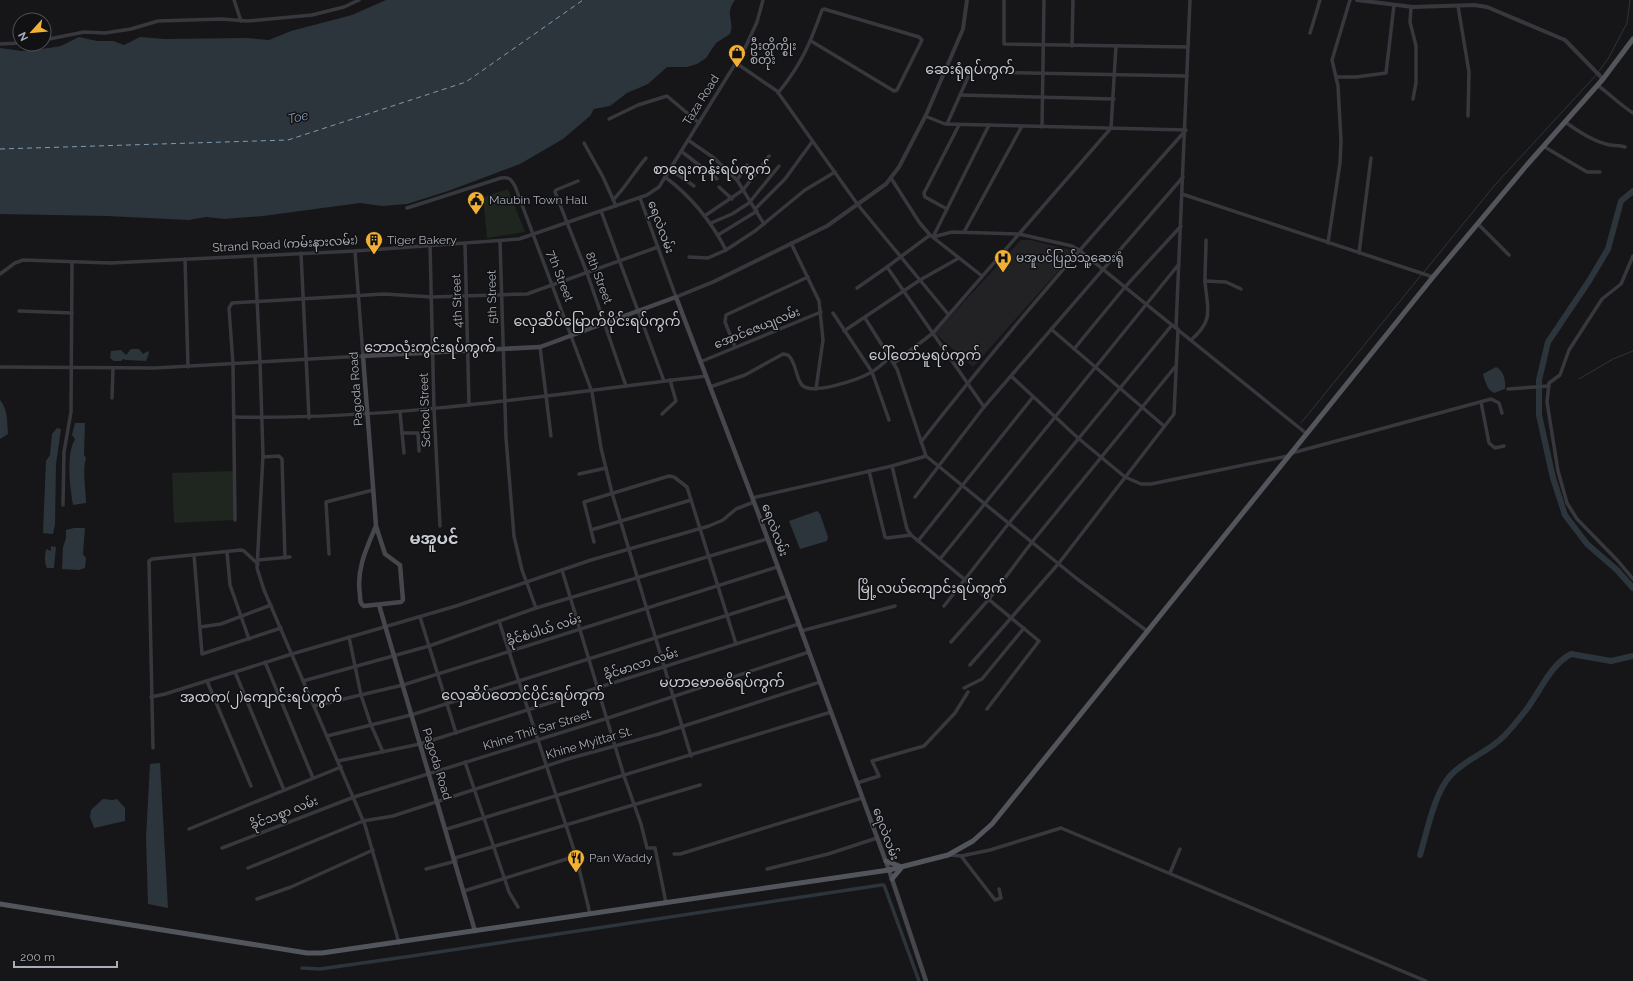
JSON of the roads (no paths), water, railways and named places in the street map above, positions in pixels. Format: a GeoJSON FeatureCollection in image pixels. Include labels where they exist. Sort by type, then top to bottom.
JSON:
{"type":"FeatureCollection","features":[{"type":"Feature","properties":{"kind":"main road"},"geometry":{"type":"LineString","coordinates":[[0,904],[307,953],[322,953],[399,943],[889,870],[948,855],[973,841],[992,824],[1433,278],[1543,146],[1603,79],[1633,39]]}},
{"type":"Feature","properties":{"kind":"main road"},"geometry":{"type":"LineString","coordinates":[[363,356],[433,351],[540,347],[676,297]]}},
{"type":"Feature","properties":{"kind":"main road","name":"ရေလဲလမ်း"},"geometry":{"type":"LineString","coordinates":[[676,297],[778,567],[886,861],[926,981]]}},
{"type":"Feature","properties":{"kind":"main road","name":"Pagoda Road"},"geometry":{"type":"LineString","coordinates":[[363,356],[376,526],[385,554],[400,565],[403,600],[401,602],[363,606],[358,586],[360,566],[376,526]]}},
{"type":"Feature","properties":{"kind":"main road","name":"Pagoda Road"},"geometry":{"type":"LineString","coordinates":[[380,605],[411,715],[439,801],[475,931]]}},
{"type":"Feature","properties":{"kind":"main road"},"geometry":{"type":"LineString","coordinates":[[886,861],[902,867]]}},
{"type":"Feature","properties":{"kind":"main road"},"geometry":{"type":"LineString","coordinates":[[892,879],[902,867]]}},
{"type":"Feature","properties":{"kind":"street"},"geometry":{"type":"LineString","coordinates":[[234,0],[241,21]]}},
{"type":"Feature","properties":{"kind":"street"},"geometry":{"type":"LineString","coordinates":[[52,38],[84,32],[105,33],[158,21],[179,19],[241,21],[278,19],[324,13],[359,0]]}},
{"type":"Feature","properties":{"kind":"street","name":"Taza Road"},"geometry":{"type":"LineString","coordinates":[[640,198],[654,191],[665,177],[699,123],[736,63],[757,22],[763,0]]}},
{"type":"Feature","properties":{"kind":"street"},"geometry":{"type":"LineString","coordinates":[[676,297],[713,282],[827,226],[891,178],[899,167],[925,116],[963,28],[967,0]]}},
{"type":"Feature","properties":{"kind":"street"},"geometry":{"type":"LineString","coordinates":[[1004,0],[1004,44],[1044,46],[1188,47]]}},
{"type":"Feature","properties":{"kind":"street"},"geometry":{"type":"LineString","coordinates":[[1042,126],[1044,0]]}},
{"type":"Feature","properties":{"kind":"street"},"geometry":{"type":"LineString","coordinates":[[1072,46],[1073,0]]}},
{"type":"Feature","properties":{"kind":"street"},"geometry":{"type":"LineString","coordinates":[[970,665],[1059,564],[1174,414],[1190,0]]}},
{"type":"Feature","properties":{"kind":"street"},"geometry":{"type":"LineString","coordinates":[[1310,33],[1320,0]]}},
{"type":"Feature","properties":{"kind":"street"},"geometry":{"type":"LineString","coordinates":[[1328,243],[1340,163],[1340,109],[1336,77],[1332,60],[1345,21],[1350,0]]}},
{"type":"Feature","properties":{"kind":"street"},"geometry":{"type":"LineString","coordinates":[[1357,0],[1411,7],[1487,7],[1565,40],[1603,79]]}},
{"type":"Feature","properties":{"kind":"street"},"geometry":{"type":"LineString","coordinates":[[1336,77],[1356,77],[1386,73],[1394,5]]}},
{"type":"Feature","properties":{"kind":"street"},"geometry":{"type":"LineString","coordinates":[[1458,6],[1469,72],[1468,116]]}},
{"type":"Feature","properties":{"kind":"street"},"geometry":{"type":"LineString","coordinates":[[1411,7],[1410,22],[1416,46],[1416,83],[1413,99]]}},
{"type":"Feature","properties":{"kind":"street"},"geometry":{"type":"LineString","coordinates":[[778,93],[795,73],[811,41],[822,10],[825,8],[919,37],[922,40],[897,90],[894,91],[811,41]]}},
{"type":"Feature","properties":{"kind":"street"},"geometry":{"type":"LineString","coordinates":[[0,44],[12,43]]}},
{"type":"Feature","properties":{"kind":"street"},"geometry":{"type":"LineString","coordinates":[[894,363],[933,333],[1111,128],[1116,74],[1116,46]]}},
{"type":"Feature","properties":{"kind":"street"},"geometry":{"type":"LineString","coordinates":[[736,63],[778,93],[858,204],[948,314]]}},
{"type":"Feature","properties":{"kind":"street"},"geometry":{"type":"LineString","coordinates":[[947,124],[968,75],[973,72],[1042,72],[1188,76]]}},
{"type":"Feature","properties":{"kind":"street"},"geometry":{"type":"LineString","coordinates":[[1597,84],[1607,91],[1616,102],[1633,113]]}},
{"type":"Feature","properties":{"kind":"street"},"geometry":{"type":"LineString","coordinates":[[960,95],[1114,99]]}},
{"type":"Feature","properties":{"kind":"street"},"geometry":{"type":"LineString","coordinates":[[609,119],[638,105],[667,96],[699,123]]}},
{"type":"Feature","properties":{"kind":"street"},"geometry":{"type":"LineString","coordinates":[[925,116],[942,124],[959,125],[1186,130]]}},
{"type":"Feature","properties":{"kind":"street"},"geometry":{"type":"LineString","coordinates":[[1565,122],[1579,131],[1611,146],[1618,145],[1625,148]]}},
{"type":"Feature","properties":{"kind":"street"},"geometry":{"type":"LineString","coordinates":[[947,209],[928,200],[924,193],[959,125]]}},
{"type":"Feature","properties":{"kind":"street"},"geometry":{"type":"LineString","coordinates":[[932,236],[989,125]]}},
{"type":"Feature","properties":{"kind":"street"},"geometry":{"type":"LineString","coordinates":[[964,232],[1022,126]]}},
{"type":"Feature","properties":{"kind":"street"},"geometry":{"type":"LineString","coordinates":[[922,442],[966,384],[1079,250],[1186,130]]}},
{"type":"Feature","properties":{"kind":"street"},"geometry":{"type":"LineString","coordinates":[[688,140],[714,158],[737,180],[764,224]]}},
{"type":"Feature","properties":{"kind":"street"},"geometry":{"type":"LineString","coordinates":[[718,235],[756,210],[786,179],[812,142]]}},
{"type":"Feature","properties":{"kind":"street"},"geometry":{"type":"LineString","coordinates":[[584,143],[603,177],[616,206]]}},
{"type":"Feature","properties":{"kind":"street"},"geometry":{"type":"LineString","coordinates":[[1543,146],[1587,172],[1600,172]]}},
{"type":"Feature","properties":{"kind":"street"},"geometry":{"type":"LineString","coordinates":[[681,151],[717,179]]}},
{"type":"Feature","properties":{"kind":"street"},"geometry":{"type":"LineString","coordinates":[[706,215],[732,199],[743,190],[769,156]]}},
{"type":"Feature","properties":{"kind":"street"},"geometry":{"type":"LineString","coordinates":[[613,200],[624,189],[630,178],[646,158]]}},
{"type":"Feature","properties":{"kind":"street"},"geometry":{"type":"LineString","coordinates":[[1359,253],[1371,158]]}},
{"type":"Feature","properties":{"kind":"street"},"geometry":{"type":"LineString","coordinates":[[737,180],[747,164]]}},
{"type":"Feature","properties":{"kind":"street"},"geometry":{"type":"LineString","coordinates":[[711,223],[732,214],[750,201],[779,166]]}},
{"type":"Feature","properties":{"kind":"street"},"geometry":{"type":"LineString","coordinates":[[670,169],[694,186]]}},
{"type":"Feature","properties":{"kind":"street"},"geometry":{"type":"LineString","coordinates":[[689,257],[708,258],[726,250],[764,224],[805,190],[835,172]]}},
{"type":"Feature","properties":{"kind":"street","name":"7th Street"},"geometry":{"type":"LineString","coordinates":[[407,208],[507,177],[512,180],[572,335],[592,392],[612,493],[663,667],[674,695],[691,756]]}},
{"type":"Feature","properties":{"kind":"street"},"geometry":{"type":"LineString","coordinates":[[665,177],[682,190],[706,215],[726,250]]}},
{"type":"Feature","properties":{"kind":"street"},"geometry":{"type":"LineString","coordinates":[[915,497],[984,407],[1183,177]]}},
{"type":"Feature","properties":{"kind":"street"},"geometry":{"type":"LineString","coordinates":[[891,178],[919,222],[932,236],[982,276]]}},
{"type":"Feature","properties":{"kind":"street","name":"8th Street"},"geometry":{"type":"LineString","coordinates":[[578,181],[555,191],[587,273],[626,386]]}},
{"type":"Feature","properties":{"kind":"street"},"geometry":{"type":"LineString","coordinates":[[719,187],[732,199]]}},
{"type":"Feature","properties":{"kind":"street"},"geometry":{"type":"LineString","coordinates":[[1182,194],[1413,270],[1433,278]]}},
{"type":"Feature","properties":{"kind":"street","name":"Strand Road (ကမ်းနားလမ်း)"},"geometry":{"type":"LineString","coordinates":[[0,274],[15,263],[23,260],[111,263],[465,244],[519,239],[640,198]]}},
{"type":"Feature","properties":{"kind":"street","name":"ရေလဲလမ်း"},"geometry":{"type":"LineString","coordinates":[[640,198],[676,297]]}},
{"type":"Feature","properties":{"kind":"street"},"geometry":{"type":"LineString","coordinates":[[601,211],[664,381]]}},
{"type":"Feature","properties":{"kind":"street"},"geometry":{"type":"LineString","coordinates":[[1478,224],[1509,255]]}},
{"type":"Feature","properties":{"kind":"street"},"geometry":{"type":"LineString","coordinates":[[1074,349],[1125,287],[1181,226]]}},
{"type":"Feature","properties":{"kind":"street"},"geometry":{"type":"LineString","coordinates":[[857,288],[900,256],[932,236],[952,232],[1019,234],[1072,246],[1147,304],[1307,434]]}},
{"type":"Feature","properties":{"kind":"street"},"geometry":{"type":"LineString","coordinates":[[1191,340],[1202,330],[1209,313],[1205,281],[1206,240]]}},
{"type":"Feature","properties":{"kind":"street","name":"5th Street"},"geometry":{"type":"LineString","coordinates":[[500,241],[505,401],[514,536],[526,582],[536,608]]}},
{"type":"Feature","properties":{"kind":"street","name":"4th Street"},"geometry":{"type":"LineString","coordinates":[[465,244],[469,350],[469,405]]}},
{"type":"Feature","properties":{"kind":"street"},"geometry":{"type":"LineString","coordinates":[[791,244],[819,301],[821,312],[823,340],[816,389]]}},
{"type":"Feature","properties":{"kind":"street","name":"School Street"},"geometry":{"type":"LineString","coordinates":[[430,245],[434,409],[440,526]]}},
{"type":"Feature","properties":{"kind":"street"},"geometry":{"type":"LineString","coordinates":[[235,520],[235,417],[230,305],[232,303],[258,300],[384,294],[432,297],[502,296],[527,294],[658,248]]}},
{"type":"Feature","properties":{"kind":"street","name":"Pagoda Road"},"geometry":{"type":"LineString","coordinates":[[355,250],[363,356]]}},
{"type":"Feature","properties":{"kind":"street"},"geometry":{"type":"LineString","coordinates":[[301,253],[309,418]]}},
{"type":"Feature","properties":{"kind":"street"},"geometry":{"type":"LineString","coordinates":[[255,256],[258,300],[263,457],[258,564],[264,590],[363,821],[373,850],[399,943]]}},
{"type":"Feature","properties":{"kind":"street"},"geometry":{"type":"LineString","coordinates":[[1633,256],[1621,284],[1602,299],[1581,329],[1569,350],[1560,375],[1549,383],[1546,402],[1558,471],[1567,503],[1577,519],[1614,556],[1633,579]]}},
{"type":"Feature","properties":{"kind":"street"},"geometry":{"type":"LineString","coordinates":[[844,331],[920,280],[960,258]]}},
{"type":"Feature","properties":{"kind":"street"},"geometry":{"type":"LineString","coordinates":[[185,259],[188,367]]}},
{"type":"Feature","properties":{"kind":"street"},"geometry":{"type":"LineString","coordinates":[[63,506],[64,452],[71,412],[72,262]]}},
{"type":"Feature","properties":{"kind":"street"},"geometry":{"type":"LineString","coordinates":[[940,559],[1179,264]]}},
{"type":"Feature","properties":{"kind":"street"},"geometry":{"type":"LineString","coordinates":[[887,267],[966,384],[984,407]]}},
{"type":"Feature","properties":{"kind":"street"},"geometry":{"type":"LineString","coordinates":[[736,347],[725,322],[726,315],[808,277]]}},
{"type":"Feature","properties":{"kind":"street"},"geometry":{"type":"LineString","coordinates":[[1205,281],[1226,282],[1241,289]]}},
{"type":"Feature","properties":{"kind":"street"},"geometry":{"type":"LineString","coordinates":[[19,311],[72,313]]}},
{"type":"Feature","properties":{"kind":"street","name":"အောင်ဇေယျလမ်း"},"geometry":{"type":"LineString","coordinates":[[700,362],[821,312]]}},
{"type":"Feature","properties":{"kind":"street"},"geometry":{"type":"LineString","coordinates":[[833,313],[872,372],[889,420]]}},
{"type":"Feature","properties":{"kind":"street"},"geometry":{"type":"LineString","coordinates":[[865,318],[894,363],[926,456],[1059,564],[1147,632]]}},
{"type":"Feature","properties":{"kind":"street"},"geometry":{"type":"LineString","coordinates":[[944,606],[1009,523],[1172,325]]}},
{"type":"Feature","properties":{"kind":"street"},"geometry":{"type":"LineString","coordinates":[[1051,329],[1164,426]]}},
{"type":"Feature","properties":{"kind":"street"},"geometry":{"type":"LineString","coordinates":[[540,347],[551,436]]}},
{"type":"Feature","properties":{"kind":"street"},"geometry":{"type":"LineString","coordinates":[[710,387],[745,375],[783,354],[788,355],[792,359],[803,386],[807,389],[828,388],[872,372],[890,358]]}},
{"type":"Feature","properties":{"kind":"street"},"geometry":{"type":"LineString","coordinates":[[0,367],[188,367],[363,356]]}},
{"type":"Feature","properties":{"kind":"street"},"geometry":{"type":"LineString","coordinates":[[951,642],[989,599],[1032,542],[1176,366]]}},
{"type":"Feature","properties":{"kind":"street"},"geometry":{"type":"LineString","coordinates":[[112,398],[113,368]]}},
{"type":"Feature","properties":{"kind":"street"},"geometry":{"type":"LineString","coordinates":[[235,417],[309,418],[368,415],[592,392],[626,386],[706,376]]}},
{"type":"Feature","properties":{"kind":"street"},"geometry":{"type":"LineString","coordinates":[[1011,376],[1055,418],[1101,458],[1125,477],[1141,484],[1151,484],[1291,454],[1492,399],[1499,403],[1502,413]]}},
{"type":"Feature","properties":{"kind":"street"},"geometry":{"type":"LineString","coordinates":[[662,414],[676,401],[670,380]]}},
{"type":"Feature","properties":{"kind":"street"},"geometry":{"type":"LineString","coordinates":[[1508,389],[1549,386]]}},
{"type":"Feature","properties":{"kind":"street"},"geometry":{"type":"LineString","coordinates":[[918,541],[1033,397]]}},
{"type":"Feature","properties":{"kind":"street"},"geometry":{"type":"LineString","coordinates":[[1481,402],[1489,443],[1495,448],[1504,446]]}},
{"type":"Feature","properties":{"kind":"street"},"geometry":{"type":"LineString","coordinates":[[400,412],[404,453]]}},
{"type":"Feature","properties":{"kind":"street"},"geometry":{"type":"LineString","coordinates":[[402,433],[418,433],[419,451]]}},
{"type":"Feature","properties":{"kind":"street"},"geometry":{"type":"LineString","coordinates":[[151,697],[420,617],[562,570],[701,528],[722,520],[736,509],[753,500],[892,466],[926,456]]}},
{"type":"Feature","properties":{"kind":"street"},"geometry":{"type":"LineString","coordinates":[[258,560],[287,558],[282,459],[281,457],[263,457]]}},
{"type":"Feature","properties":{"kind":"street"},"geometry":{"type":"LineString","coordinates":[[892,466],[907,529],[911,535],[1011,617],[1039,643],[987,709]]}},
{"type":"Feature","properties":{"kind":"street"},"geometry":{"type":"LineString","coordinates":[[579,474],[606,468]]}},
{"type":"Feature","properties":{"kind":"street"},"geometry":{"type":"LineString","coordinates":[[869,471],[885,537],[911,535]]}},
{"type":"Feature","properties":{"kind":"street"},"geometry":{"type":"LineString","coordinates":[[594,542],[583,503],[671,476],[686,485],[701,528],[736,644]]}},
{"type":"Feature","properties":{"kind":"street"},"geometry":{"type":"LineString","coordinates":[[328,554],[326,502],[373,490]]}},
{"type":"Feature","properties":{"kind":"street"},"geometry":{"type":"LineString","coordinates":[[591,530],[691,500]]}},
{"type":"Feature","properties":{"kind":"street"},"geometry":{"type":"LineString","coordinates":[[303,680],[430,646],[536,608],[767,539]]}},
{"type":"Feature","properties":{"kind":"street"},"geometry":{"type":"LineString","coordinates":[[153,748],[149,561],[152,559],[244,551],[258,564]]}},
{"type":"Feature","properties":{"kind":"street"},"geometry":{"type":"LineString","coordinates":[[227,552],[230,585],[250,639]]}},
{"type":"Feature","properties":{"kind":"street"},"geometry":{"type":"LineString","coordinates":[[194,555],[203,654],[281,628]]}},
{"type":"Feature","properties":{"kind":"street","name":"ခိုင်စံပါယ် လမ်း"},"geometry":{"type":"LineString","coordinates":[[314,706],[403,685],[778,567]]}},
{"type":"Feature","properties":{"kind":"street"},"geometry":{"type":"LineString","coordinates":[[562,570],[572,598],[624,776],[641,824],[646,848],[655,848],[666,903]]}},
{"type":"Feature","properties":{"kind":"street"},"geometry":{"type":"LineString","coordinates":[[327,736],[411,715],[788,596]]}},
{"type":"Feature","properties":{"kind":"street"},"geometry":{"type":"LineString","coordinates":[[200,627],[221,624],[241,618],[271,605]]}},
{"type":"Feature","properties":{"kind":"street"},"geometry":{"type":"LineString","coordinates":[[801,631],[895,606]]}},
{"type":"Feature","properties":{"kind":"street"},"geometry":{"type":"LineString","coordinates":[[420,617],[456,733]]}},
{"type":"Feature","properties":{"kind":"street"},"geometry":{"type":"LineString","coordinates":[[499,621],[576,856],[590,914]]}},
{"type":"Feature","properties":{"kind":"street","name":"ခိုင်မာလာ လမ်း"},"geometry":{"type":"LineString","coordinates":[[338,761],[420,744],[799,624]]}},
{"type":"Feature","properties":{"kind":"street"},"geometry":{"type":"LineString","coordinates":[[964,688],[982,679],[1024,628]]}},
{"type":"Feature","properties":{"kind":"street"},"geometry":{"type":"LineString","coordinates":[[349,637],[361,695],[371,725],[383,752]]}},
{"type":"Feature","properties":{"kind":"street","name":"Khine Thit Sar Street"},"geometry":{"type":"LineString","coordinates":[[430,773],[608,718],[674,695],[809,652]]}},
{"type":"Feature","properties":{"kind":"street"},"geometry":{"type":"LineString","coordinates":[[265,662],[313,778]]}},
{"type":"Feature","properties":{"kind":"street"},"geometry":{"type":"LineString","coordinates":[[235,672],[284,790]]}},
{"type":"Feature","properties":{"kind":"street"},"geometry":{"type":"LineString","coordinates":[[207,681],[251,786]]}},
{"type":"Feature","properties":{"kind":"street","name":"Khine Myittar St."},"geometry":{"type":"LineString","coordinates":[[248,868],[363,821],[392,816],[820,682]]}},
{"type":"Feature","properties":{"kind":"street"},"geometry":{"type":"LineString","coordinates":[[857,783],[879,776],[872,761],[924,746],[955,713],[968,692]]}},
{"type":"Feature","properties":{"kind":"street"},"geometry":{"type":"LineString","coordinates":[[446,829],[691,756],[831,712]]}},
{"type":"Feature","properties":{"kind":"street"},"geometry":{"type":"LineString","coordinates":[[465,762],[495,847],[508,892],[518,907]]}},
{"type":"Feature","properties":{"kind":"street"},"geometry":{"type":"LineString","coordinates":[[189,829],[341,767]]}},
{"type":"Feature","properties":{"kind":"street","name":"ခိုင်သစ္စာ လမ်း"},"geometry":{"type":"LineString","coordinates":[[222,848],[354,797],[430,773]]}},
{"type":"Feature","properties":{"kind":"street"},"geometry":{"type":"LineString","coordinates":[[426,870],[565,824],[700,785]]}},
{"type":"Feature","properties":{"kind":"street"},"geometry":{"type":"LineString","coordinates":[[674,854],[680,854],[862,798]]}},
{"type":"Feature","properties":{"kind":"street"},"geometry":{"type":"LineString","coordinates":[[948,855],[961,856],[990,850],[1061,828],[1426,981]]}},
{"type":"Feature","properties":{"kind":"street"},"geometry":{"type":"LineString","coordinates":[[767,869],[828,854],[877,838]]}},
{"type":"Feature","properties":{"kind":"street"},"geometry":{"type":"LineString","coordinates":[[1170,873],[1180,849]]}},
{"type":"Feature","properties":{"kind":"street"},"geometry":{"type":"LineString","coordinates":[[257,899],[291,887],[373,850]]}},
{"type":"Feature","properties":{"kind":"street"},"geometry":{"type":"LineString","coordinates":[[464,891],[576,856]]}},
{"type":"Feature","properties":{"kind":"street"},"geometry":{"type":"LineString","coordinates":[[961,856],[995,900],[1001,898],[999,889]]}},
{"type":"Feature","properties":{"kind":"water","name":"Toe"},"geometry":{"type":"Polygon","coordinates":[[[386,0],[735,0],[730,9],[730,34],[716,43],[706,58],[697,64],[687,67],[667,67],[648,84],[627,93],[610,106],[594,109],[590,116],[563,139],[520,164],[448,191],[407,204],[382,206],[360,203],[263,216],[224,219],[206,217],[189,220],[107,216],[0,214],[0,48],[12,50],[12,52],[52,52],[52,48],[61,46],[79,37],[97,41],[113,41],[124,45],[140,37],[165,39],[246,38],[269,40],[291,31],[352,15],[386,0]]]}},
{"type":"Feature","properties":{"kind":"water"},"geometry":{"type":"Polygon","coordinates":[[[131,349],[139,349],[143,354],[148,351],[149,353],[146,361],[123,359],[121,361],[114,361],[110,358],[111,351],[121,350],[126,355],[131,349]]]}},
{"type":"Feature","properties":{"kind":"water"},"geometry":{"type":"Polygon","coordinates":[[[1496,367],[1503,373],[1505,389],[1494,393],[1488,388],[1483,374],[1496,367]]]}},
{"type":"Feature","properties":{"kind":"water"},"geometry":{"type":"Polygon","coordinates":[[[0,400],[6,412],[8,434],[0,439],[0,400]]]}},
{"type":"Feature","properties":{"kind":"water"},"geometry":{"type":"Polygon","coordinates":[[[75,423],[85,423],[84,455],[86,458],[84,474],[86,503],[73,505],[70,480],[70,453],[75,439],[72,435],[75,423]]]}},
{"type":"Feature","properties":{"kind":"water"},"geometry":{"type":"Polygon","coordinates":[[[57,428],[61,429],[56,464],[55,524],[53,534],[43,533],[46,461],[50,455],[52,434],[57,428]]]}},
{"type":"Feature","properties":{"kind":"water"},"geometry":{"type":"Polygon","coordinates":[[[817,511],[820,514],[828,537],[827,541],[800,549],[789,521],[817,511]]]}},
{"type":"Feature","properties":{"kind":"water"},"geometry":{"type":"Polygon","coordinates":[[[85,528],[83,554],[86,558],[85,568],[79,570],[62,569],[63,547],[66,538],[66,530],[85,528]]]}},
{"type":"Feature","properties":{"kind":"water"},"geometry":{"type":"Polygon","coordinates":[[[51,546],[56,547],[54,568],[47,568],[45,561],[46,549],[51,551],[51,546]]]}},
{"type":"Feature","properties":{"kind":"water"},"geometry":{"type":"Polygon","coordinates":[[[160,763],[168,908],[148,904],[146,838],[150,764],[160,763]]]}},
{"type":"Feature","properties":{"kind":"water"},"geometry":{"type":"Polygon","coordinates":[[[103,799],[117,799],[125,808],[125,821],[94,828],[90,817],[91,810],[103,799]]]}},
{"type":"Feature","properties":{"kind":"waterway"},"geometry":{"type":"LineString","coordinates":[[1599,71],[1608,59],[1627,23],[1630,0]]}},
{"type":"Feature","properties":{"kind":"waterway"},"geometry":{"type":"LineString","coordinates":[[1424,272],[1494,186],[1597,74]]}},
{"type":"Feature","properties":{"kind":"waterway"},"geometry":{"type":"LineString","coordinates":[[1633,191],[1621,201],[1608,249],[1589,281],[1548,342],[1539,380],[1539,415],[1553,478],[1565,515],[1587,544],[1617,570],[1633,588]]}},
{"type":"Feature","properties":{"kind":"waterway"},"geometry":{"type":"LineString","coordinates":[[1301,423],[1422,274]]}},
{"type":"Feature","properties":{"kind":"waterway"},"geometry":{"type":"LineString","coordinates":[[1579,379],[1613,359],[1633,351]]}},
{"type":"Feature","properties":{"kind":"waterway"},"geometry":{"type":"LineString","coordinates":[[1420,855],[1435,803],[1444,784],[1456,770],[1498,742],[1507,733],[1526,710],[1557,665],[1571,654],[1611,661],[1633,656]]}},
{"type":"Feature","properties":{"kind":"waterway"},"geometry":{"type":"LineString","coordinates":[[302,968],[320,969],[412,956],[884,885],[919,981]]}},
{"type":"Feature","properties":{"kind":"place","name":"ဦးတိုက္စိုး စတိုး"},"geometry":{"type":"Point","coordinates":[737,68]}},
{"type":"Feature","properties":{"kind":"place","name":"Maubin Town Hall"},"geometry":{"type":"Point","coordinates":[476,215]}},
{"type":"Feature","properties":{"kind":"place","name":"Tiger Bakery"},"geometry":{"type":"Point","coordinates":[374,255]}},
{"type":"Feature","properties":{"kind":"place","name":"မအူပင်ပြည်သူ့ဆေးရုံ"},"geometry":{"type":"Point","coordinates":[1003,273]}},
{"type":"Feature","properties":{"kind":"place","name":"Pan Waddy"},"geometry":{"type":"Point","coordinates":[576,873]}},
{"type":"Feature","properties":{"kind":"district","name":"ဆေးရုံရပ်ကွက်"},"geometry":{"type":"Point","coordinates":[970,69]}},
{"type":"Feature","properties":{"kind":"district","name":"စာရေးကုန်းရပ်ကွက်"},"geometry":{"type":"Point","coordinates":[712,169]}},
{"type":"Feature","properties":{"kind":"district","name":"လှေဆိပ်မြောက်ပိုင်းရပ်ကွက်"},"geometry":{"type":"Point","coordinates":[597,321]}},
{"type":"Feature","properties":{"kind":"district","name":"ဘောလုံးကွင်းရပ်ကွက်"},"geometry":{"type":"Point","coordinates":[430,347]}},
{"type":"Feature","properties":{"kind":"district","name":"ပေါ်တော်မူရပ်ကွက်"},"geometry":{"type":"Point","coordinates":[925,355]}},
{"type":"Feature","properties":{"kind":"district","name":"မအူပင်"},"geometry":{"type":"Point","coordinates":[434,538]}},
{"type":"Feature","properties":{"kind":"district","name":"မြို့လယ်ကျောင်းရပ်ကွက်"},"geometry":{"type":"Point","coordinates":[932,588]}},
{"type":"Feature","properties":{"kind":"district","name":"မဟာဗောဓဓိရပ်ကွက်"},"geometry":{"type":"Point","coordinates":[722,682]}},
{"type":"Feature","properties":{"kind":"district","name":"လှေဆိပ်တောင်ပိုင်းရပ်ကွက်"},"geometry":{"type":"Point","coordinates":[523,695]}},
{"type":"Feature","properties":{"kind":"district","name":"အထက(၂)ကျောင်းရပ်ကွက်"},"geometry":{"type":"Point","coordinates":[261,697]}}]}
